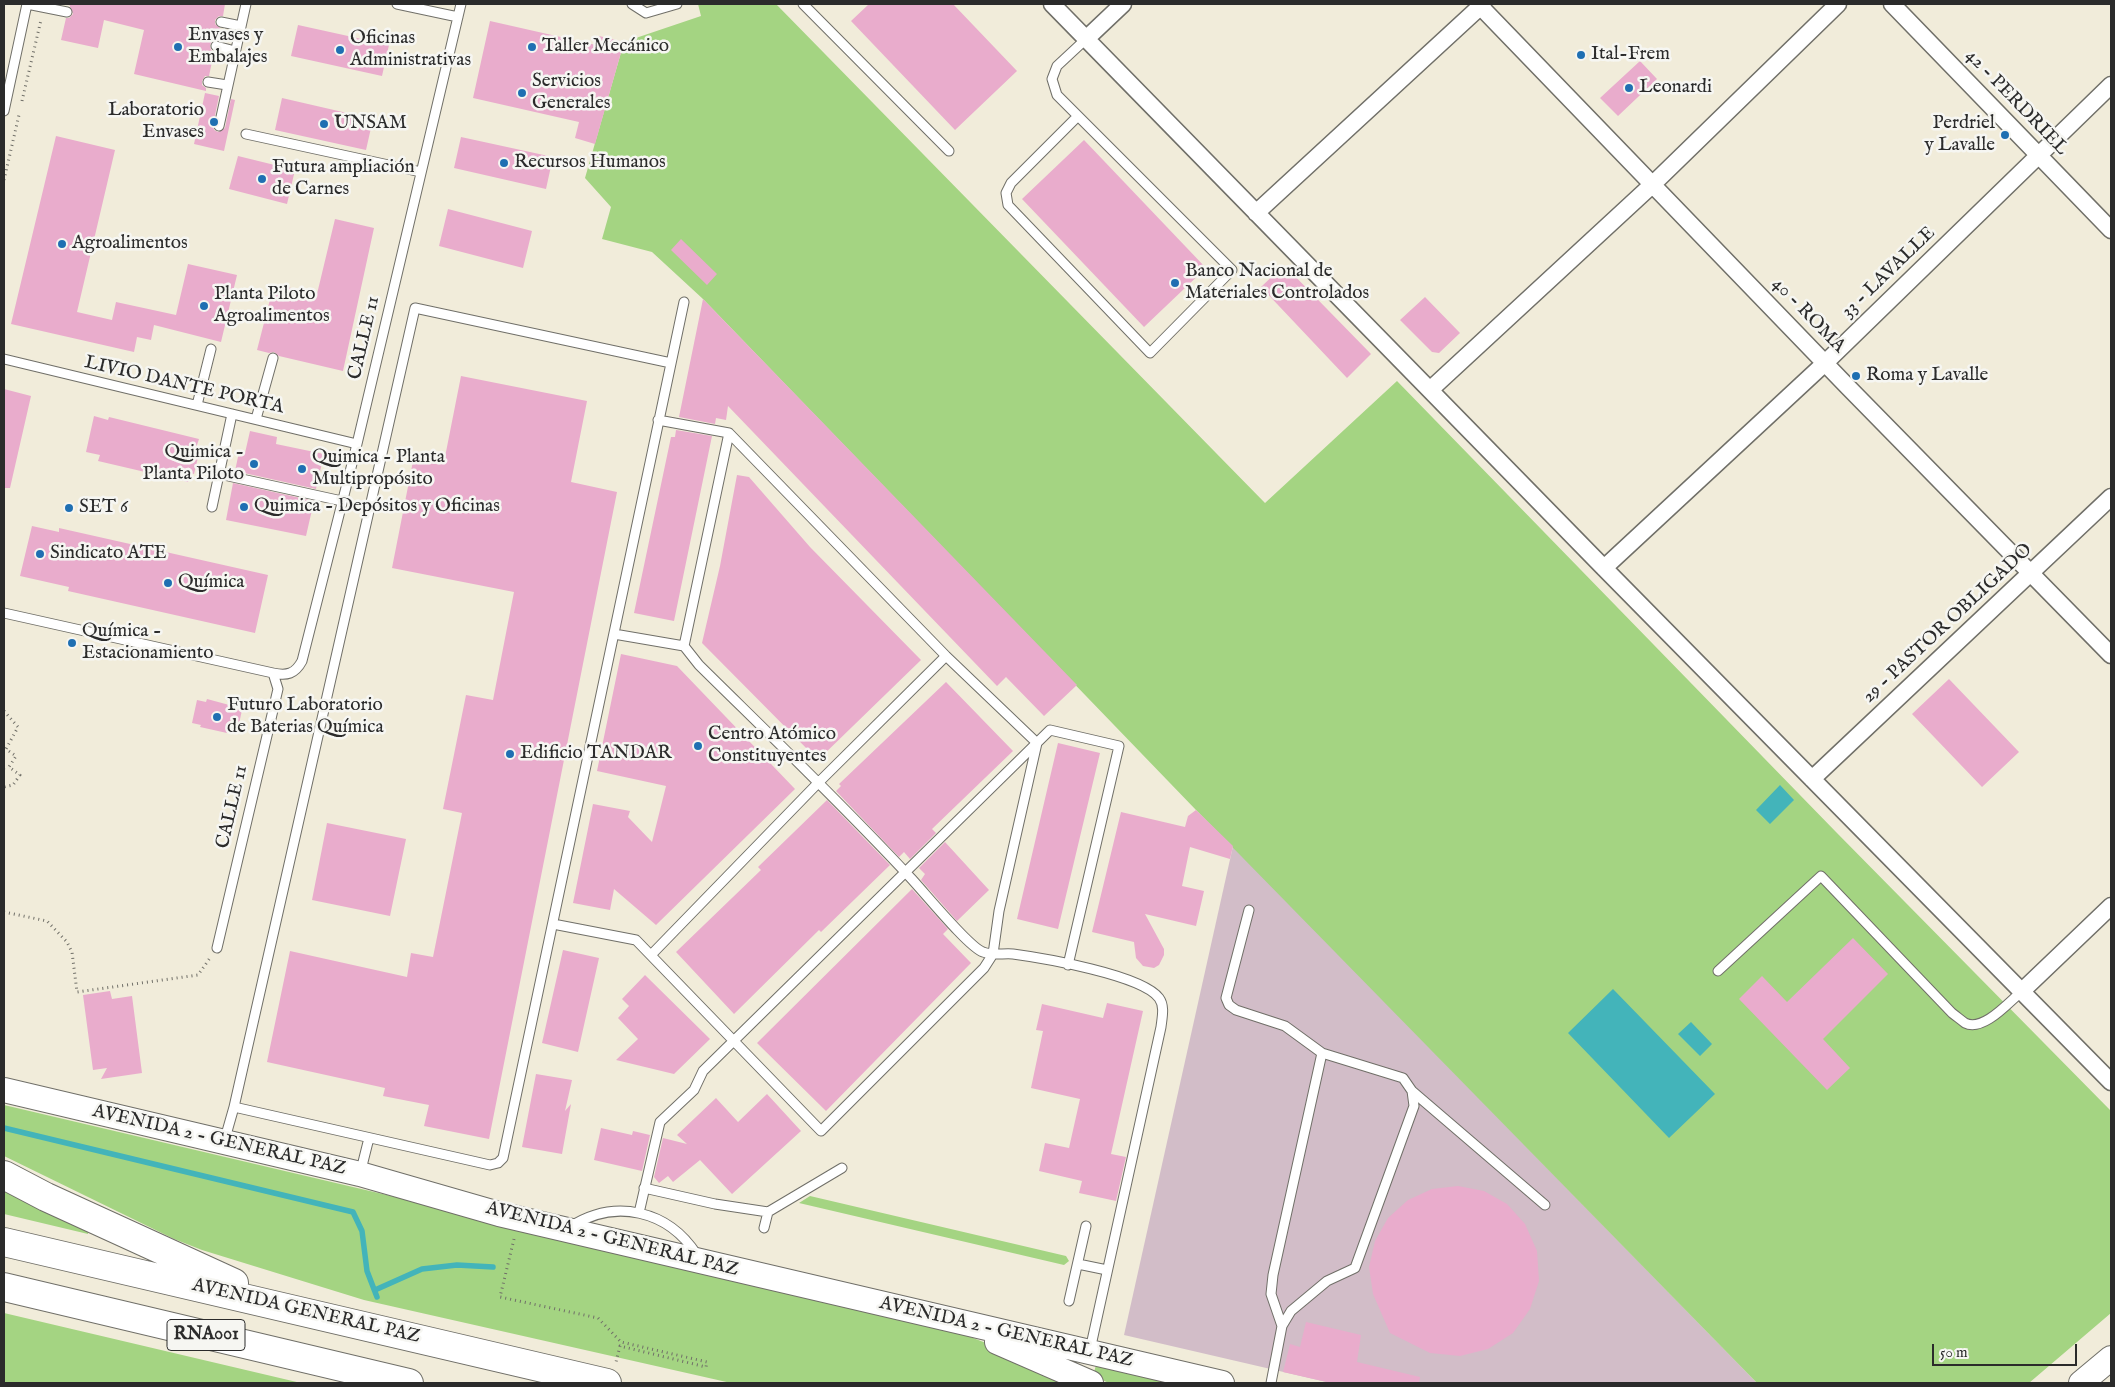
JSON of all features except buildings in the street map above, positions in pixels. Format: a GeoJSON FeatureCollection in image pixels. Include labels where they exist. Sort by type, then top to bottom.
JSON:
{"type":"FeatureCollection","features":[{"type":"Feature","properties":{"kind":"highway"},"geometry":{"type":"LineString","coordinates":[[4,1175],[72,1209],[295,1310]]}},
{"type":"Feature","properties":{"kind":"highway","name":"AVENIDA GENERAL PAZ"},"geometry":{"type":"LineString","coordinates":[[4,1242],[607,1383]]}},
{"type":"Feature","properties":{"kind":"highway","name":"RNA001"},"geometry":{"type":"LineString","coordinates":[[4,1287],[409,1383]]}},
{"type":"Feature","properties":{"kind":"street"},"geometry":{"type":"LineString","coordinates":[[1052,4],[2111,1082]]}},
{"type":"Feature","properties":{"kind":"street"},"geometry":{"type":"LineString","coordinates":[[1086,39],[1123,4]]}},
{"type":"Feature","properties":{"kind":"street"},"geometry":{"type":"LineString","coordinates":[[1431,389],[1653,184],[1838,4]]}},
{"type":"Feature","properties":{"kind":"street","name":"42 - PERDRIEL"},"geometry":{"type":"LineString","coordinates":[[1892,4],[2111,230]]}},
{"type":"Feature","properties":{"kind":"street"},"geometry":{"type":"LineString","coordinates":[[1256,213],[1480,5]]}},
{"type":"Feature","properties":{"kind":"street","name":"40 - ROMA"},"geometry":{"type":"LineString","coordinates":[[1480,5],[1825,363],[2111,655]]}},
{"type":"Feature","properties":{"kind":"street","name":"33 - LAVALLE"},"geometry":{"type":"LineString","coordinates":[[1604,568],[1825,363],[2111,85]]}},
{"type":"Feature","properties":{"kind":"street","name":"29 - PASTOR OBLIGADO"},"geometry":{"type":"LineString","coordinates":[[1812,779],[2111,497]]}},
{"type":"Feature","properties":{"kind":"street"},"geometry":{"type":"LineString","coordinates":[[2021,992],[2111,906]]}},
{"type":"Feature","properties":{"kind":"street","name":"AVENIDA 2 - GENERAL PAZ"},"geometry":{"type":"LineString","coordinates":[[4,1090],[360,1174],[564,1230],[1222,1383]]}},
{"type":"Feature","properties":{"kind":"street"},"geometry":{"type":"LineString","coordinates":[[939,1316],[1091,1383]]}},
{"type":"Feature","properties":{"kind":"street"},"geometry":{"type":"LineString","coordinates":[[2082,1383],[2111,1358]]}},
{"type":"Feature","properties":{"kind":"lane"},"geometry":{"type":"LineString","coordinates":[[4,111],[7,81],[27,4],[67,12]]}},
{"type":"Feature","properties":{"kind":"lane"},"geometry":{"type":"LineString","coordinates":[[219,126],[246,4]]}},
{"type":"Feature","properties":{"kind":"lane"},"geometry":{"type":"LineString","coordinates":[[397,4],[458,17]]}},
{"type":"Feature","properties":{"kind":"lane","name":"CALLE 11"},"geometry":{"type":"LineString","coordinates":[[216,948],[278,689],[273,674],[290,674],[297,669],[302,661],[357,444],[461,4]]}},
{"type":"Feature","properties":{"kind":"lane"},"geometry":{"type":"LineString","coordinates":[[632,4],[646,13],[677,4]]}},
{"type":"Feature","properties":{"kind":"lane"},"geometry":{"type":"LineString","coordinates":[[803,4],[949,151]]}},
{"type":"Feature","properties":{"kind":"lane"},"geometry":{"type":"LineString","coordinates":[[221,22],[241,26]]}},
{"type":"Feature","properties":{"kind":"lane"},"geometry":{"type":"LineString","coordinates":[[1078,116],[1011,182],[1006,193],[1008,205],[1150,353],[1232,270],[1057,94],[1052,79],[1057,66],[1086,39]]}},
{"type":"Feature","properties":{"kind":"lane"},"geometry":{"type":"LineString","coordinates":[[216,46],[235,51]]}},
{"type":"Feature","properties":{"kind":"lane"},"geometry":{"type":"LineString","coordinates":[[208,82],[227,86]]}},
{"type":"Feature","properties":{"kind":"lane"},"geometry":{"type":"LineString","coordinates":[[246,134],[421,172]]}},
{"type":"Feature","properties":{"kind":"lane"},"geometry":{"type":"LineString","coordinates":[[234,1107],[490,1165],[498,1163],[503,1158],[684,302]]}},
{"type":"Feature","properties":{"kind":"lane"},"geometry":{"type":"LineString","coordinates":[[224,1142],[234,1107],[415,308],[670,363]]}},
{"type":"Feature","properties":{"kind":"lane"},"geometry":{"type":"LineString","coordinates":[[197,405],[211,349]]}},
{"type":"Feature","properties":{"kind":"lane"},"geometry":{"type":"LineString","coordinates":[[256,419],[273,358]]}},
{"type":"Feature","properties":{"kind":"lane","name":"LIVIO DANTE PORTA"},"geometry":{"type":"LineString","coordinates":[[4,359],[357,444]]}},
{"type":"Feature","properties":{"kind":"lane"},"geometry":{"type":"LineString","coordinates":[[212,507],[232,414]]}},
{"type":"Feature","properties":{"kind":"lane"},"geometry":{"type":"LineString","coordinates":[[658,420],[729,433],[946,656],[1037,743]]}},
{"type":"Feature","properties":{"kind":"lane"},"geometry":{"type":"LineString","coordinates":[[684,646],[729,433]]}},
{"type":"Feature","properties":{"kind":"lane"},"geometry":{"type":"LineString","coordinates":[[219,474],[342,501]]}},
{"type":"Feature","properties":{"kind":"lane"},"geometry":{"type":"LineString","coordinates":[[4,613],[273,674]]}},
{"type":"Feature","properties":{"kind":"lane"},"geometry":{"type":"LineString","coordinates":[[614,634],[684,646],[699,665],[819,782],[981,952],[1032,956],[1129,980],[1153,991],[1161,1000],[1163,1012],[1161,1027],[1090,1352]]}},
{"type":"Feature","properties":{"kind":"lane"},"geometry":{"type":"LineString","coordinates":[[651,955],[819,782],[946,656]]}},
{"type":"Feature","properties":{"kind":"lane"},"geometry":{"type":"LineString","coordinates":[[639,1213],[660,1122],[694,1090],[703,1070],[1050,730],[1119,746],[1068,965]]}},
{"type":"Feature","properties":{"kind":"lane"},"geometry":{"type":"LineString","coordinates":[[553,924],[636,940],[821,1131],[984,968],[993,954],[999,911],[1037,743]]}},
{"type":"Feature","properties":{"kind":"lane"},"geometry":{"type":"LineString","coordinates":[[1718,971],[1821,876],[1952,1013],[1965,1023],[1972,1025],[1987,1021],[2021,992]]}},
{"type":"Feature","properties":{"kind":"lane"},"geometry":{"type":"LineString","coordinates":[[1249,910],[1226,998],[1229,1005],[1236,1010],[1285,1026],[1322,1053],[1403,1078],[1412,1091],[1545,1205]]}},
{"type":"Feature","properties":{"kind":"lane"},"geometry":{"type":"LineString","coordinates":[[1282,1326],[1271,1294],[1273,1274],[1322,1053]]}},
{"type":"Feature","properties":{"kind":"lane"},"geometry":{"type":"LineString","coordinates":[[1271,1383],[1282,1326],[1291,1311],[1327,1280],[1355,1268],[1414,1106],[1412,1091]]}},
{"type":"Feature","properties":{"kind":"lane"},"geometry":{"type":"LineString","coordinates":[[360,1174],[369,1138]]}},
{"type":"Feature","properties":{"kind":"lane"},"geometry":{"type":"LineString","coordinates":[[644,1188],[715,1204],[768,1212],[842,1168]]}},
{"type":"Feature","properties":{"kind":"lane"},"geometry":{"type":"LineString","coordinates":[[564,1230],[581,1219],[600,1213],[619,1210],[639,1213],[658,1219],[676,1230],[690,1244],[701,1262]]}},
{"type":"Feature","properties":{"kind":"lane"},"geometry":{"type":"LineString","coordinates":[[764,1228],[768,1212]]}},
{"type":"Feature","properties":{"kind":"lane"},"geometry":{"type":"LineString","coordinates":[[1069,1301],[1086,1226]]}},
{"type":"Feature","properties":{"kind":"lane"},"geometry":{"type":"LineString","coordinates":[[1078,1264],[1107,1270]]}},
{"type":"Feature","properties":{"kind":"path"},"geometry":{"type":"LineString","coordinates":[[4,180],[44,8]]}},
{"type":"Feature","properties":{"kind":"path"},"geometry":{"type":"LineString","coordinates":[[4,711],[18,727],[5,749],[16,756],[9,767],[4,768]]}},
{"type":"Feature","properties":{"kind":"path"},"geometry":{"type":"LineString","coordinates":[[4,787],[13,785],[20,775],[9,767]]}},
{"type":"Feature","properties":{"kind":"path"},"geometry":{"type":"LineString","coordinates":[[4,912],[47,921],[67,942],[72,952],[77,992],[198,975],[216,948]]}},
{"type":"Feature","properties":{"kind":"path"},"geometry":{"type":"LineString","coordinates":[[519,1219],[500,1297],[598,1318],[621,1342],[707,1362],[706,1367],[620,1346]]}},
{"type":"Feature","properties":{"kind":"shaded area"},"geometry":{"type":"Polygon","coordinates":[[[1233,846],[1757,1383],[1331,1383],[1124,1335],[1233,846]]]}},
{"type":"Feature","properties":{"kind":"green space"},"geometry":{"type":"Polygon","coordinates":[[[698,4],[776,4],[1265,503],[1397,381],[1836,832],[2111,1111],[2111,1313],[2029,1383],[1757,1383],[1196,810],[703,299],[652,252],[602,239],[611,207],[585,178],[624,42],[701,16],[698,4]]]}},
{"type":"Feature","properties":{"kind":"green space"},"geometry":{"type":"Polygon","coordinates":[[[4,1105],[940,1325],[991,1345],[1071,1383],[731,1383],[364,1300],[202,1250],[174,1239],[4,1156],[4,1105]]]}},
{"type":"Feature","properties":{"kind":"green space"},"geometry":{"type":"Polygon","coordinates":[[[4,1187],[88,1229],[88,1234],[4,1214],[4,1187]]]}},
{"type":"Feature","properties":{"kind":"green space"},"geometry":{"type":"Polygon","coordinates":[[[810,1196],[1066,1256],[1069,1261],[1064,1265],[799,1203],[810,1196]]]}},
{"type":"Feature","properties":{"kind":"green space"},"geometry":{"type":"Polygon","coordinates":[[[4,1313],[301,1383],[4,1383],[4,1313]]]}},
{"type":"Feature","properties":{"kind":"green space"},"geometry":{"type":"Polygon","coordinates":[[[1096,1365],[1178,1383],[1109,1383],[1093,1376],[1096,1365]]]}},
{"type":"Feature","properties":{"kind":"water"},"geometry":{"type":"Polygon","coordinates":[[[1780,785],[1794,800],[1770,824],[1756,810],[1780,785]]]}},
{"type":"Feature","properties":{"kind":"water"},"geometry":{"type":"Polygon","coordinates":[[[1613,989],[1715,1094],[1669,1138],[1568,1033],[1613,989]]]}},
{"type":"Feature","properties":{"kind":"water"},"geometry":{"type":"Polygon","coordinates":[[[1691,1022],[1712,1044],[1700,1056],[1678,1034],[1691,1022]]]}},
{"type":"Feature","properties":{"kind":"waterway"},"geometry":{"type":"LineString","coordinates":[[4,1128],[353,1212],[362,1231],[367,1271],[377,1297]]}},
{"type":"Feature","properties":{"kind":"waterway"},"geometry":{"type":"LineString","coordinates":[[375,1290],[422,1269],[457,1265],[493,1267]]}},
{"type":"Feature","properties":{"kind":"place","name":"Envases y Embalajes"},"geometry":{"type":"Point","coordinates":[178,47]}},
{"type":"Feature","properties":{"kind":"place","name":"Taller Mecánico"},"geometry":{"type":"Point","coordinates":[532,47]}},
{"type":"Feature","properties":{"kind":"place","name":"Oficinas Administrativas"},"geometry":{"type":"Point","coordinates":[340,50]}},
{"type":"Feature","properties":{"kind":"place","name":"Ital-Frem"},"geometry":{"type":"Point","coordinates":[1581,55]}},
{"type":"Feature","properties":{"kind":"place","name":"Leonardi"},"geometry":{"type":"Point","coordinates":[1629,88]}},
{"type":"Feature","properties":{"kind":"place","name":"Servicios Generales"},"geometry":{"type":"Point","coordinates":[522,93]}},
{"type":"Feature","properties":{"kind":"place","name":"Laboratorio Envases"},"geometry":{"type":"Point","coordinates":[214,122]}},
{"type":"Feature","properties":{"kind":"place","name":"UNSAM"},"geometry":{"type":"Point","coordinates":[324,124]}},
{"type":"Feature","properties":{"kind":"place","name":"Perdriel y Lavalle"},"geometry":{"type":"Point","coordinates":[2005,135]}},
{"type":"Feature","properties":{"kind":"place","name":"Recursos Humanos"},"geometry":{"type":"Point","coordinates":[504,163]}},
{"type":"Feature","properties":{"kind":"place","name":"Futura ampliación de Carnes"},"geometry":{"type":"Point","coordinates":[262,179]}},
{"type":"Feature","properties":{"kind":"place","name":"Agroalimentos"},"geometry":{"type":"Point","coordinates":[62,244]}},
{"type":"Feature","properties":{"kind":"place","name":"Banco Nacional de Materiales Controlados"},"geometry":{"type":"Point","coordinates":[1175,283]}},
{"type":"Feature","properties":{"kind":"place","name":"Planta Piloto Agroalimentos"},"geometry":{"type":"Point","coordinates":[204,306]}},
{"type":"Feature","properties":{"kind":"place","name":"Roma y Lavalle"},"geometry":{"type":"Point","coordinates":[1856,376]}},
{"type":"Feature","properties":{"kind":"place","name":"Quimica - Planta Piloto"},"geometry":{"type":"Point","coordinates":[254,464]}},
{"type":"Feature","properties":{"kind":"place","name":"Quimica - Planta Multipropósito"},"geometry":{"type":"Point","coordinates":[302,469]}},
{"type":"Feature","properties":{"kind":"place","name":"Quimica - Depósitos y Oficinas"},"geometry":{"type":"Point","coordinates":[244,507]}},
{"type":"Feature","properties":{"kind":"place","name":"SET 6"},"geometry":{"type":"Point","coordinates":[69,508]}},
{"type":"Feature","properties":{"kind":"place","name":"Sindicato ATE"},"geometry":{"type":"Point","coordinates":[40,554]}},
{"type":"Feature","properties":{"kind":"place","name":"Química"},"geometry":{"type":"Point","coordinates":[168,583]}},
{"type":"Feature","properties":{"kind":"place","name":"Química - Estacionamiento"},"geometry":{"type":"Point","coordinates":[72,643]}},
{"type":"Feature","properties":{"kind":"place","name":"Futuro Laboratorio de Baterias Química"},"geometry":{"type":"Point","coordinates":[217,717]}},
{"type":"Feature","properties":{"kind":"place","name":"Centro Atómico Constituyentes"},"geometry":{"type":"Point","coordinates":[698,746]}},
{"type":"Feature","properties":{"kind":"place","name":"Edificio TANDAR"},"geometry":{"type":"Point","coordinates":[510,754]}}]}
